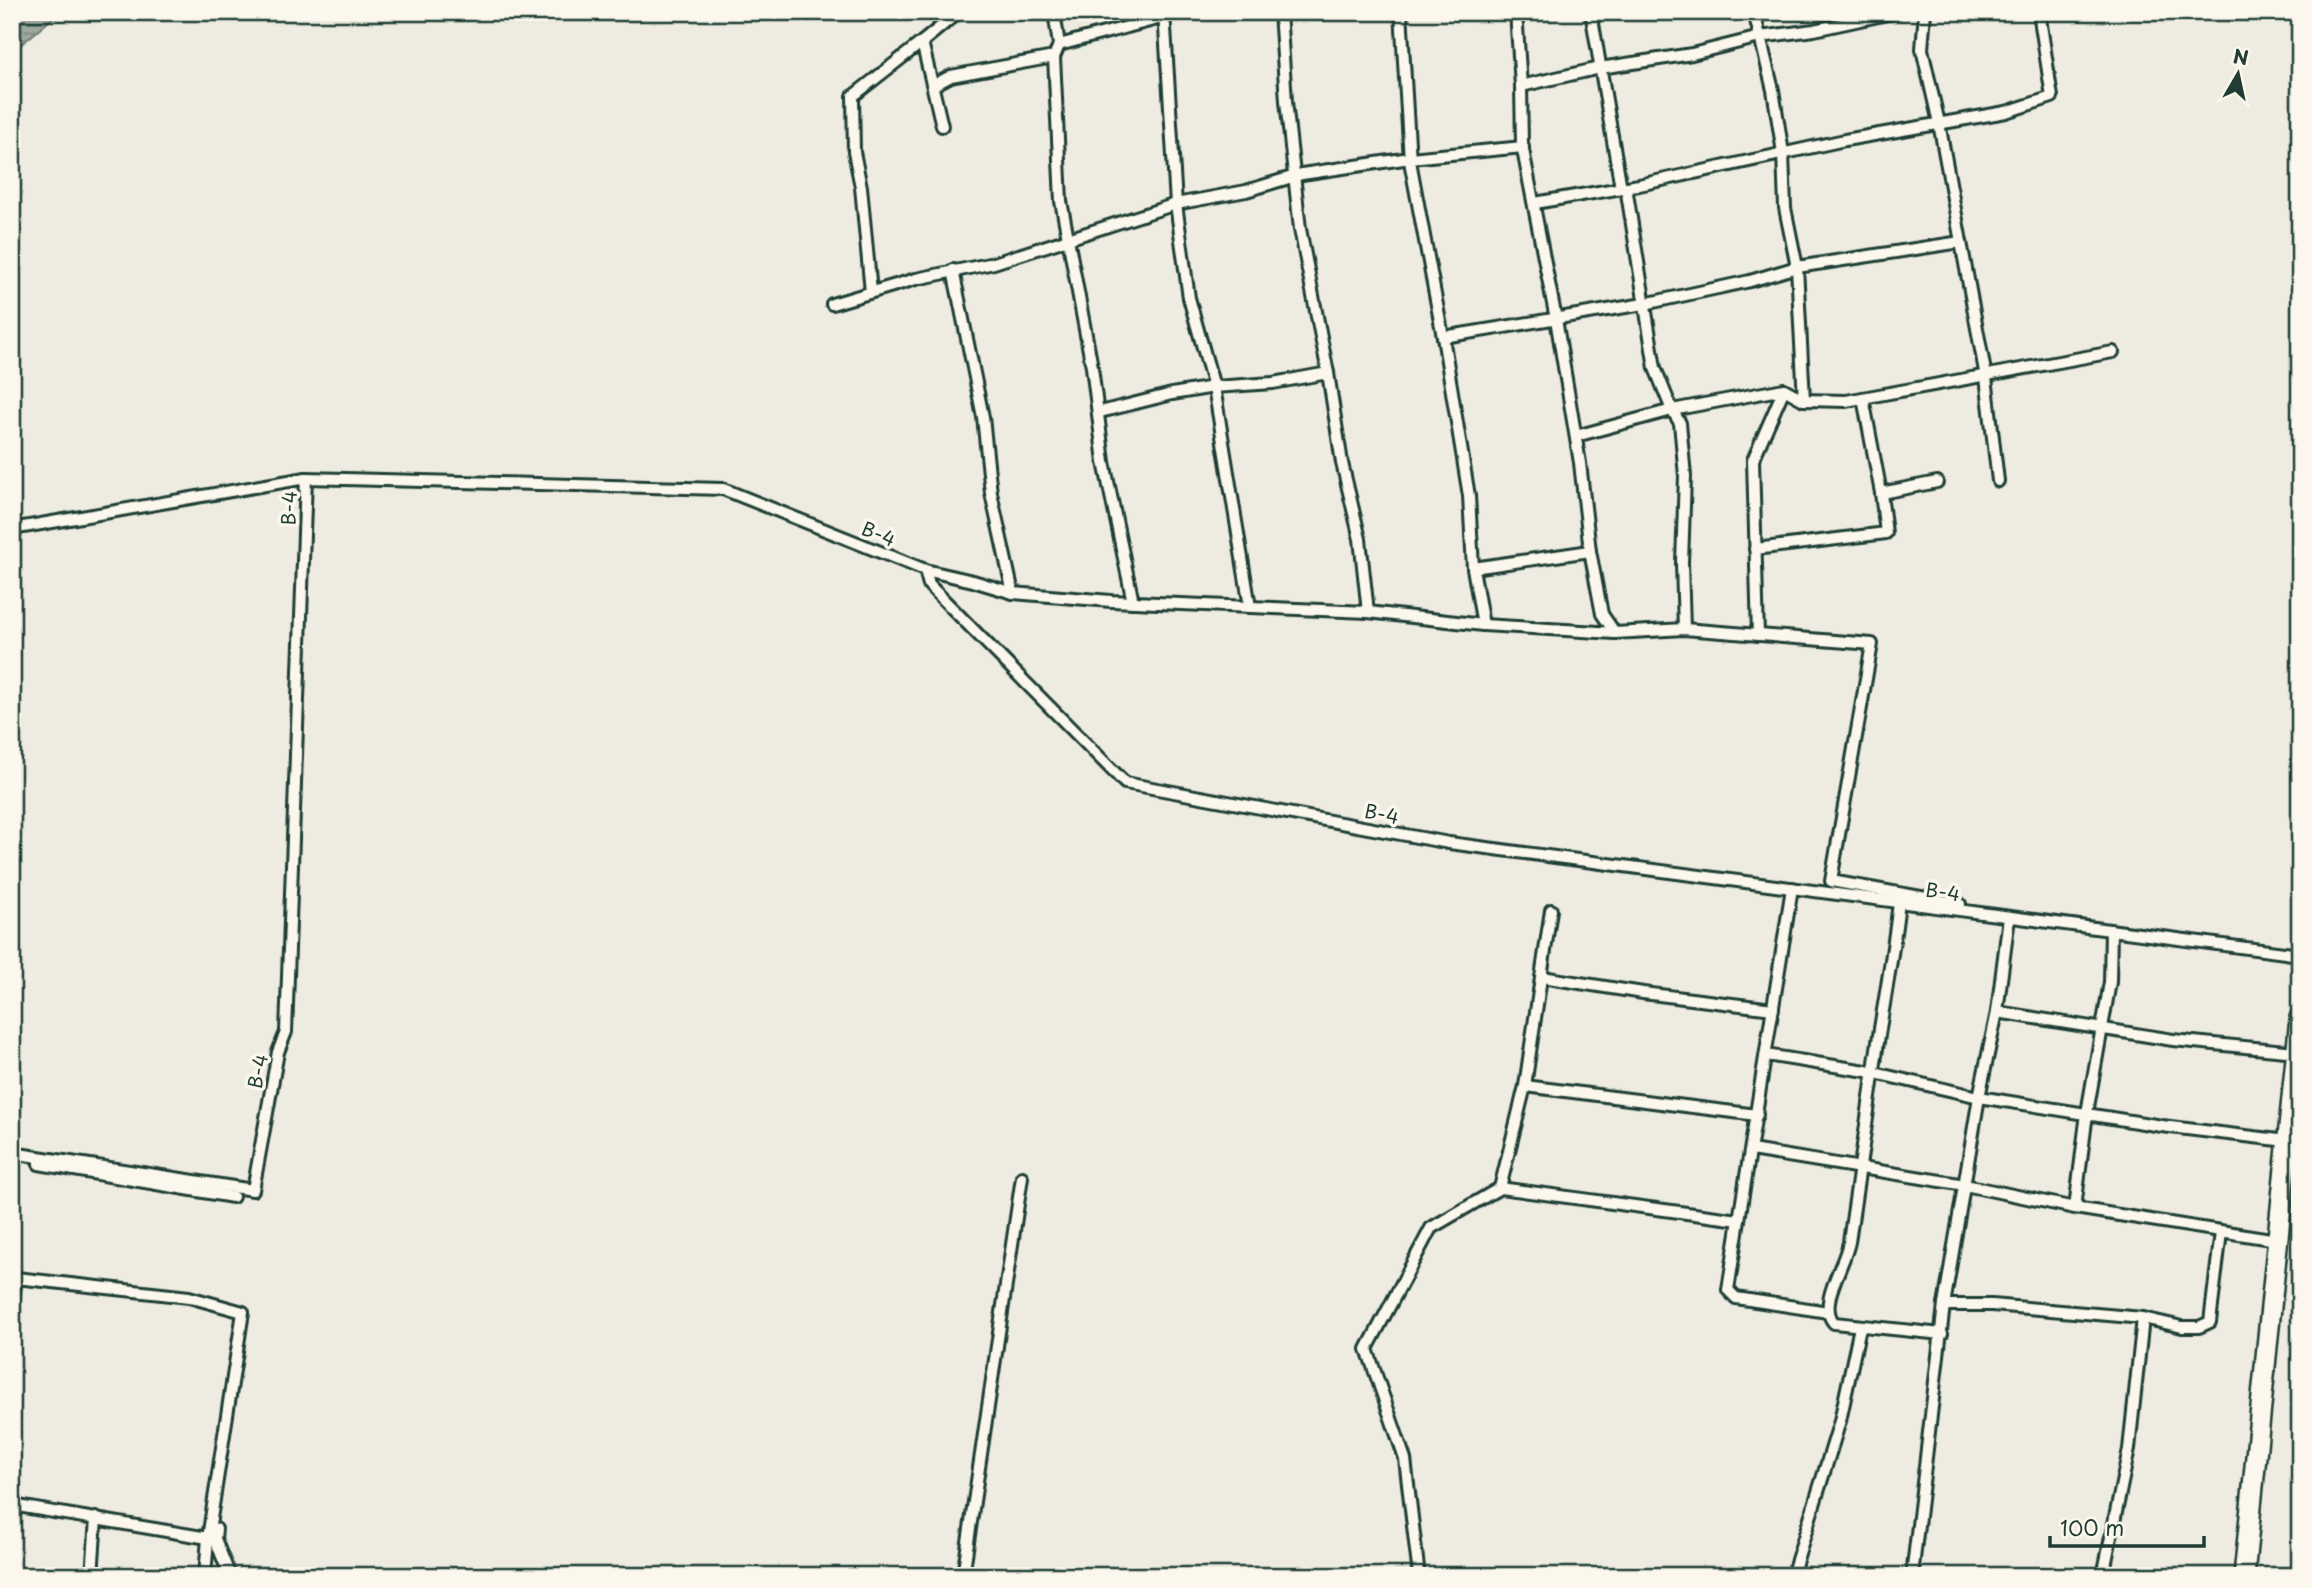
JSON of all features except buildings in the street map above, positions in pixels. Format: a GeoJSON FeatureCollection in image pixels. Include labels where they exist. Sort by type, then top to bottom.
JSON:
{"type":"FeatureCollection","features":[{"type":"Feature","properties":{"kind":"highway"},"geometry":{"type":"LineString","coordinates":[[2244,1576],[2300,1018]]}},
{"type":"Feature","properties":{"kind":"street"},"geometry":{"type":"LineString","coordinates":[[871,292],[861,187],[854,152],[853,96],[955,15],[954,12]]}},
{"type":"Feature","properties":{"kind":"street"},"geometry":{"type":"LineString","coordinates":[[1054,12],[1059,45],[1054,57],[1061,201],[1100,412],[1104,462],[1133,603]]}},
{"type":"Feature","properties":{"kind":"street"},"geometry":{"type":"LineString","coordinates":[[1280,12],[1300,229],[1328,373],[1342,463],[1360,539],[1368,612]]}},
{"type":"Feature","properties":{"kind":"street"},"geometry":{"type":"LineString","coordinates":[[1401,12],[1410,158],[1469,496],[1473,568],[1483,625]]}},
{"type":"Feature","properties":{"kind":"street"},"geometry":{"type":"LineString","coordinates":[[1516,12],[1523,147],[1576,436],[1590,551],[1602,614],[1615,633]]}},
{"type":"Feature","properties":{"kind":"street"},"geometry":{"type":"LineString","coordinates":[[1591,12],[1655,368],[1680,423],[1685,476],[1682,563],[1684,629]]}},
{"type":"Feature","properties":{"kind":"street"},"geometry":{"type":"LineString","coordinates":[[1754,12],[1773,90],[1783,153],[1785,208],[1797,267],[1804,400]]}},
{"type":"Feature","properties":{"kind":"street"},"geometry":{"type":"LineString","coordinates":[[1521,86],[1600,68],[1692,54],[1760,37],[1805,31],[1896,12]]}},
{"type":"Feature","properties":{"kind":"street"},"geometry":{"type":"LineString","coordinates":[[1925,12],[1922,49],[1939,123],[1986,377],[1998,481]]}},
{"type":"Feature","properties":{"kind":"street"},"geometry":{"type":"LineString","coordinates":[[1535,203],[1624,188],[1783,153],[2006,112],[2052,97],[2039,12]]}},
{"type":"Feature","properties":{"kind":"street"},"geometry":{"type":"LineString","coordinates":[[1059,45],[1165,14],[1176,204],[1189,298],[1214,387],[1250,607]]}},
{"type":"Feature","properties":{"kind":"street"},"geometry":{"type":"LineString","coordinates":[[922,42],[942,126]]}},
{"type":"Feature","properties":{"kind":"street"},"geometry":{"type":"LineString","coordinates":[[934,85],[951,76],[1054,57]]}},
{"type":"Feature","properties":{"kind":"street"},"geometry":{"type":"LineString","coordinates":[[832,304],[953,270],[994,263],[1176,204],[1247,191],[1302,174],[1410,158],[1523,147]]}},
{"type":"Feature","properties":{"kind":"street"},"geometry":{"type":"LineString","coordinates":[[1443,337],[1644,304],[1750,281],[1797,267],[1961,242]]}},
{"type":"Feature","properties":{"kind":"street"},"geometry":{"type":"LineString","coordinates":[[953,270],[984,417],[991,493],[1013,593]]}},
{"type":"Feature","properties":{"kind":"street"},"geometry":{"type":"LineString","coordinates":[[1576,436],[1672,410],[1784,388],[1804,400],[1846,401],[2113,352]]}},
{"type":"Feature","properties":{"kind":"street"},"geometry":{"type":"LineString","coordinates":[[1100,412],[1171,394],[1214,387],[1273,383],[1328,373]]}},
{"type":"Feature","properties":{"kind":"street"},"geometry":{"type":"LineString","coordinates":[[1758,635],[1753,460],[1784,388]]}},
{"type":"Feature","properties":{"kind":"street"},"geometry":{"type":"LineString","coordinates":[[1755,549],[1886,533],[1863,398]]}},
{"type":"Feature","properties":{"kind":"street"},"geometry":{"type":"LineString","coordinates":[[12,529],[306,478]]}},
{"type":"Feature","properties":{"kind":"street","name":"B-4"},"geometry":{"type":"LineString","coordinates":[[12,1153],[253,1190],[278,1052],[286,1032],[306,478],[723,489],[925,570],[929,585],[1125,783],[1449,844],[2300,955]]}},
{"type":"Feature","properties":{"kind":"street"},"geometry":{"type":"LineString","coordinates":[[1881,494],[1937,482]]}},
{"type":"Feature","properties":{"kind":"street"},"geometry":{"type":"LineString","coordinates":[[1473,568],[1590,551]]}},
{"type":"Feature","properties":{"kind":"street"},"geometry":{"type":"LineString","coordinates":[[925,570],[1013,593],[1133,603],[1368,612],[1483,625],[1615,633],[1684,629],[1872,644],[1831,881],[2106,930],[2110,982],[2087,1113],[2075,1208]]}},
{"type":"Feature","properties":{"kind":"street"},"geometry":{"type":"LineString","coordinates":[[1792,888],[1728,1290],[1736,1298],[1828,1312]]}},
{"type":"Feature","properties":{"kind":"street"},"geometry":{"type":"LineString","coordinates":[[1899,902],[1894,955],[1858,1168],[1848,1247],[1827,1307],[1834,1323],[1942,1334]]}},
{"type":"Feature","properties":{"kind":"street"},"geometry":{"type":"LineString","coordinates":[[1500,1188],[1525,1086],[1551,910]]}},
{"type":"Feature","properties":{"kind":"street"},"geometry":{"type":"LineString","coordinates":[[1912,1576],[1944,1304],[1979,1097],[1997,1012],[2009,917]]}},
{"type":"Feature","properties":{"kind":"street"},"geometry":{"type":"LineString","coordinates":[[1542,977],[1773,1009]]}},
{"type":"Feature","properties":{"kind":"street"},"geometry":{"type":"LineString","coordinates":[[1997,1012],[2173,1040],[2296,1052]]}},
{"type":"Feature","properties":{"kind":"street"},"geometry":{"type":"LineString","coordinates":[[1766,1055],[1875,1073],[1979,1097],[2162,1126],[2287,1141]]}},
{"type":"Feature","properties":{"kind":"street"},"geometry":{"type":"LineString","coordinates":[[1525,1086],[1757,1115]]}},
{"type":"Feature","properties":{"kind":"street"},"geometry":{"type":"LineString","coordinates":[[1751,1150],[1965,1185],[2075,1208],[2277,1240]]}},
{"type":"Feature","properties":{"kind":"street"},"geometry":{"type":"LineString","coordinates":[[12,1160],[233,1197]]}},
{"type":"Feature","properties":{"kind":"street"},"geometry":{"type":"LineString","coordinates":[[963,1576],[1022,1177]]}},
{"type":"Feature","properties":{"kind":"street"},"geometry":{"type":"LineString","coordinates":[[1419,1576],[1405,1459],[1367,1349],[1431,1228],[1500,1188],[1739,1220]]}},
{"type":"Feature","properties":{"kind":"street"},"geometry":{"type":"LineString","coordinates":[[1944,1304],[1992,1305],[2143,1318],[2182,1327],[2199,1327],[2210,1322],[2221,1232]]}},
{"type":"Feature","properties":{"kind":"street"},"geometry":{"type":"LineString","coordinates":[[12,1306],[14,1277],[189,1297],[243,1312],[215,1539],[230,1576]]}},
{"type":"Feature","properties":{"kind":"street"},"geometry":{"type":"LineString","coordinates":[[2103,1576],[2129,1449],[2143,1318]]}},
{"type":"Feature","properties":{"kind":"street"},"geometry":{"type":"LineString","coordinates":[[1791,1576],[1840,1421],[1860,1327]]}},
{"type":"Feature","properties":{"kind":"street"},"geometry":{"type":"LineString","coordinates":[[205,1576],[208,1538],[225,1442]]}},
{"type":"Feature","properties":{"kind":"street"},"geometry":{"type":"LineString","coordinates":[[12,1505],[208,1538]]}},
{"type":"Feature","properties":{"kind":"street"},"geometry":{"type":"LineString","coordinates":[[92,1576],[96,1518]]}},
{"type":"Feature","properties":{"kind":"shaded area"},"geometry":{"type":"Polygon","coordinates":[[[12,12],[60,12],[12,52],[12,12]]]}}]}
